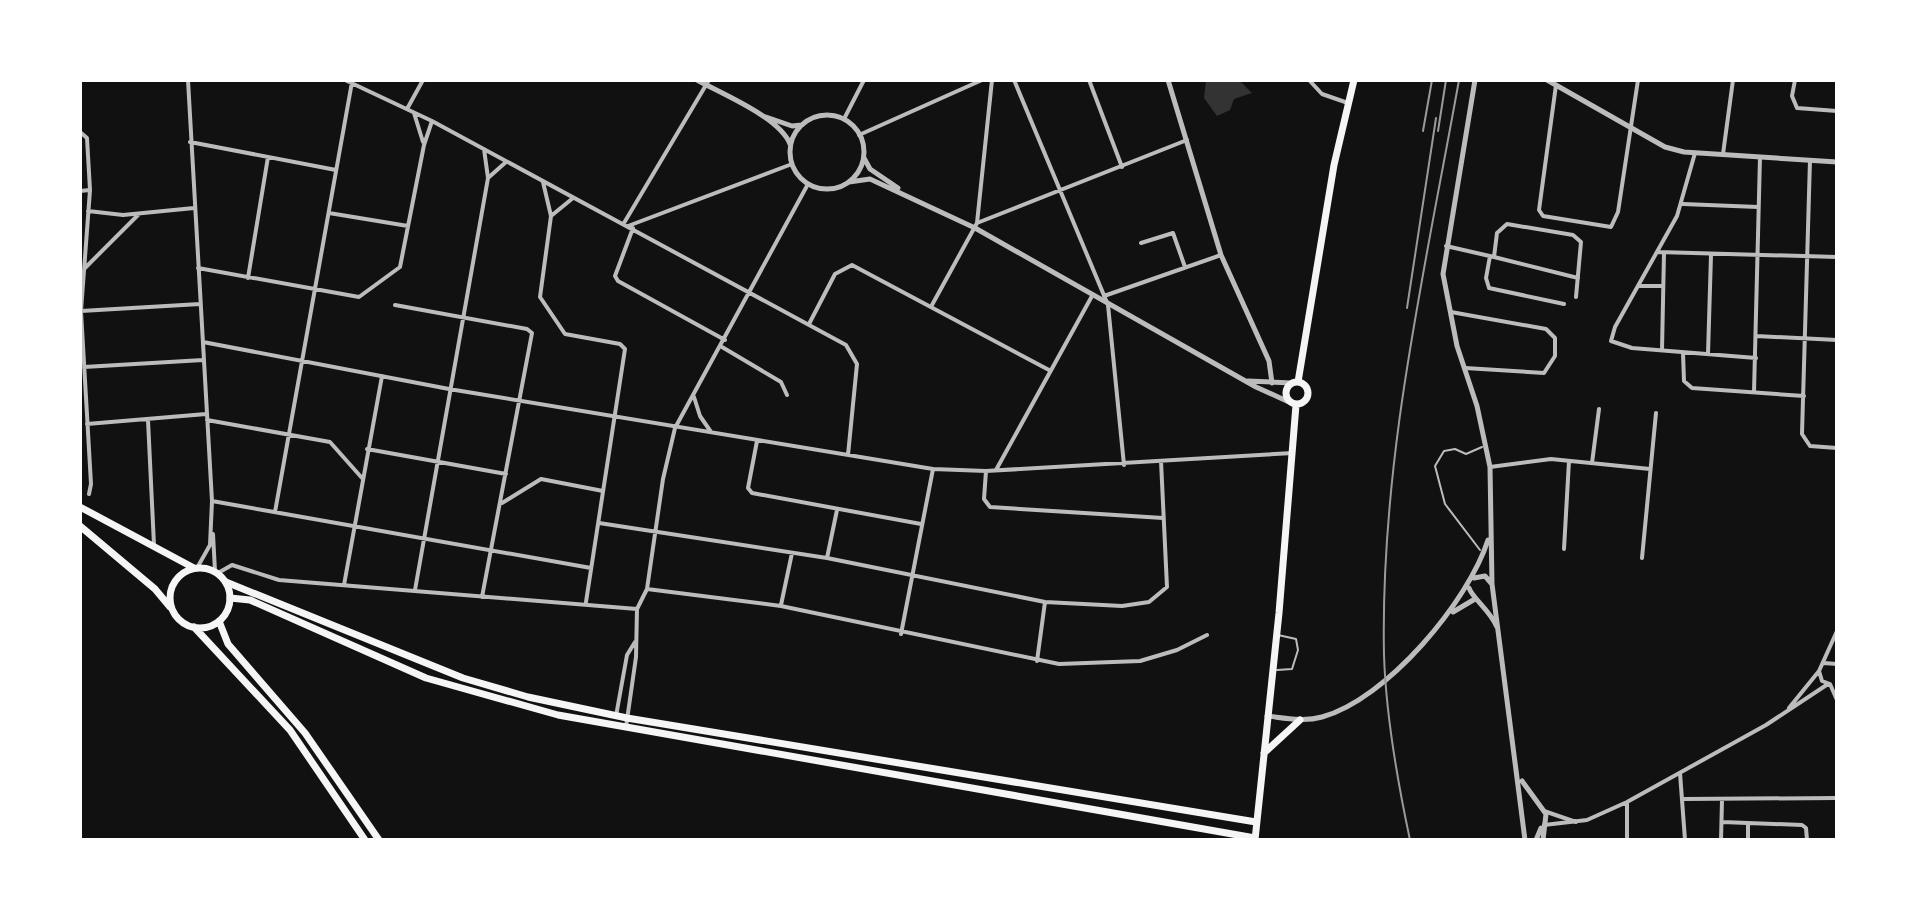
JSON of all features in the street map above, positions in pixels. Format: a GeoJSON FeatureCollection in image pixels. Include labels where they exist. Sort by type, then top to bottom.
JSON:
{"type":"FeatureCollection","features":[{"type":"Feature","properties":{"kind":"main road"},"geometry":{"type":"LineString","coordinates":[[80,507],[195,568],[216,572],[226,582],[417,662],[528,697],[616,716],[626,723],[1255,839],[1294,453],[1292,403],[1286,392],[1295,382],[1334,165],[1354,80]]}},
{"type":"Feature","properties":{"kind":"main road"},"geometry":{"type":"LineString","coordinates":[[1292,403],[1308,397],[1308,389],[1295,382]]}},
{"type":"Feature","properties":{"kind":"main road"},"geometry":{"type":"LineString","coordinates":[[80,526],[155,589],[174,613],[194,627],[290,730],[365,840]]}},
{"type":"Feature","properties":{"kind":"main road"},"geometry":{"type":"LineString","coordinates":[[174,613],[171,604],[173,586],[178,578],[195,568]]}},
{"type":"Feature","properties":{"kind":"main road"},"geometry":{"type":"LineString","coordinates":[[226,582],[230,598],[219,621],[228,644],[305,733],[378,840]]}},
{"type":"Feature","properties":{"kind":"main road"},"geometry":{"type":"LineString","coordinates":[[230,598],[250,600],[426,678],[524,707],[614,725],[626,723],[1230,821],[1256,822]]}},
{"type":"Feature","properties":{"kind":"main road"},"geometry":{"type":"LineString","coordinates":[[194,627],[219,621]]}},
{"type":"Feature","properties":{"kind":"main road"},"geometry":{"type":"LineString","coordinates":[[587,720],[588,710]]}},
{"type":"Feature","properties":{"kind":"main road"},"geometry":{"type":"LineString","coordinates":[[1263,754],[1300,720]]}},
{"type":"Feature","properties":{"kind":"main road"},"geometry":{"type":"LineString","coordinates":[[1058,802],[1059,792]]}},
{"type":"Feature","properties":{"kind":"main road"},"geometry":{"type":"LineString","coordinates":[[1228,833],[1230,821]]}},
{"type":"Feature","properties":{"kind":"street"},"geometry":{"type":"LineString","coordinates":[[188,80],[216,572],[232,565],[279,580],[482,597],[586,602],[637,609]]}},
{"type":"Feature","properties":{"kind":"street"},"geometry":{"type":"LineString","coordinates":[[345,80],[432,121],[846,345],[855,356],[855,400],[848,455]]}},
{"type":"Feature","properties":{"kind":"street"},"geometry":{"type":"LineString","coordinates":[[407,109],[423,80]]}},
{"type":"Feature","properties":{"kind":"street"},"geometry":{"type":"LineString","coordinates":[[697,80],[708,83],[782,131],[791,145],[792,164],[808,184],[829,189],[866,178],[908,195],[976,226],[1108,305],[1292,403]]}},
{"type":"Feature","properties":{"kind":"street"},"geometry":{"type":"LineString","coordinates":[[844,119],[864,80]]}},
{"type":"Feature","properties":{"kind":"street"},"geometry":{"type":"LineString","coordinates":[[859,135],[982,80]]}},
{"type":"Feature","properties":{"kind":"street"},"geometry":{"type":"LineString","coordinates":[[932,305],[976,226],[992,80]]}},
{"type":"Feature","properties":{"kind":"street"},"geometry":{"type":"LineString","coordinates":[[1014,80],[1108,305],[1124,465]]}},
{"type":"Feature","properties":{"kind":"street"},"geometry":{"type":"LineString","coordinates":[[1168,80],[1221,255],[1269,361],[1272,383]]}},
{"type":"Feature","properties":{"kind":"street"},"geometry":{"type":"LineString","coordinates":[[1309,80],[1322,94],[1348,103]]}},
{"type":"Feature","properties":{"kind":"street"},"geometry":{"type":"LineString","coordinates":[[1475,80],[1443,274],[1463,368],[1487,445],[1492,586],[1519,773],[1525,840]]}},
{"type":"Feature","properties":{"kind":"street"},"geometry":{"type":"LineString","coordinates":[[1547,80],[1665,147],[1695,153],[1837,162]]}},
{"type":"Feature","properties":{"kind":"street"},"geometry":{"type":"LineString","coordinates":[[1567,80],[1559,86],[1539,210],[1543,216],[1615,225],[1638,80]]}},
{"type":"Feature","properties":{"kind":"street"},"geometry":{"type":"LineString","coordinates":[[1723,154],[1733,80]]}},
{"type":"Feature","properties":{"kind":"street"},"geometry":{"type":"LineString","coordinates":[[1795,80],[1792,96],[1797,108],[1837,111]]}},
{"type":"Feature","properties":{"kind":"street"},"geometry":{"type":"LineString","coordinates":[[1091,81],[1122,167]]}},
{"type":"Feature","properties":{"kind":"street"},"geometry":{"type":"LineString","coordinates":[[275,512],[352,82]]}},
{"type":"Feature","properties":{"kind":"street"},"geometry":{"type":"LineString","coordinates":[[708,83],[628,226],[615,276],[618,281],[725,340]]}},
{"type":"Feature","properties":{"kind":"street"},"geometry":{"type":"LineString","coordinates":[[413,111],[424,145]]}},
{"type":"Feature","properties":{"kind":"street"},"geometry":{"type":"LineString","coordinates":[[758,114],[792,126],[827,115],[844,119],[859,135],[870,169],[908,195]]}},
{"type":"Feature","properties":{"kind":"street"},"geometry":{"type":"LineString","coordinates":[[198,268],[359,297],[400,267],[424,145],[432,121]]}},
{"type":"Feature","properties":{"kind":"street"},"geometry":{"type":"LineString","coordinates":[[791,145],[802,125]]}},
{"type":"Feature","properties":{"kind":"street"},"geometry":{"type":"LineString","coordinates":[[80,132],[87,138],[90,190],[82,246],[81,311],[82,392],[87,424],[89,494]]}},
{"type":"Feature","properties":{"kind":"street"},"geometry":{"type":"LineString","coordinates":[[976,226],[1187,140]]}},
{"type":"Feature","properties":{"kind":"street"},"geometry":{"type":"LineString","coordinates":[[190,142],[336,170]]}},
{"type":"Feature","properties":{"kind":"street"},"geometry":{"type":"LineString","coordinates":[[415,590],[488,178],[484,149]]}},
{"type":"Feature","properties":{"kind":"street"},"geometry":{"type":"LineString","coordinates":[[1695,153],[1683,204],[1661,252],[1615,327],[1611,341],[1615,345],[1683,353],[1756,358]]}},
{"type":"Feature","properties":{"kind":"street"},"geometry":{"type":"LineString","coordinates":[[849,182],[856,175],[864,155]]}},
{"type":"Feature","properties":{"kind":"street"},"geometry":{"type":"LineString","coordinates":[[248,278],[268,157]]}},
{"type":"Feature","properties":{"kind":"street"},"geometry":{"type":"LineString","coordinates":[[1754,392],[1760,157]]}},
{"type":"Feature","properties":{"kind":"street"},"geometry":{"type":"LineString","coordinates":[[1810,160],[1804,441],[1814,447],[1837,448]]}},
{"type":"Feature","properties":{"kind":"street"},"geometry":{"type":"LineString","coordinates":[[488,178],[506,162]]}},
{"type":"Feature","properties":{"kind":"street"},"geometry":{"type":"LineString","coordinates":[[628,226],[792,164]]}},
{"type":"Feature","properties":{"kind":"street"},"geometry":{"type":"LineString","coordinates":[[543,182],[551,216],[540,297],[565,334],[624,346],[586,602]]}},
{"type":"Feature","properties":{"kind":"street"},"geometry":{"type":"LineString","coordinates":[[626,723],[636,657],[637,609],[647,589],[654,531],[675,428],[722,347],[808,184]]}},
{"type":"Feature","properties":{"kind":"street"},"geometry":{"type":"LineString","coordinates":[[80,191],[90,190]]}},
{"type":"Feature","properties":{"kind":"street"},"geometry":{"type":"LineString","coordinates":[[551,216],[573,198]]}},
{"type":"Feature","properties":{"kind":"street"},"geometry":{"type":"LineString","coordinates":[[1683,204],[1758,207]]}},
{"type":"Feature","properties":{"kind":"street"},"geometry":{"type":"LineString","coordinates":[[88,211],[139,214],[194,208]]}},
{"type":"Feature","properties":{"kind":"street"},"geometry":{"type":"LineString","coordinates":[[329,213],[408,226]]}},
{"type":"Feature","properties":{"kind":"street"},"geometry":{"type":"LineString","coordinates":[[83,270],[139,214]]}},
{"type":"Feature","properties":{"kind":"street"},"geometry":{"type":"LineString","coordinates":[[1564,304],[1489,288],[1486,278],[1497,233],[1507,224],[1573,235],[1582,244],[1576,297]]}},
{"type":"Feature","properties":{"kind":"street"},"geometry":{"type":"LineString","coordinates":[[1141,243],[1173,233],[1185,267]]}},
{"type":"Feature","properties":{"kind":"street"},"geometry":{"type":"LineString","coordinates":[[1446,246],[1578,278]]}},
{"type":"Feature","properties":{"kind":"street"},"geometry":{"type":"LineString","coordinates":[[1661,252],[1837,257]]}},
{"type":"Feature","properties":{"kind":"street"},"geometry":{"type":"LineString","coordinates":[[1661,252],[1662,350]]}},
{"type":"Feature","properties":{"kind":"street"},"geometry":{"type":"LineString","coordinates":[[1104,296],[1221,255]]}},
{"type":"Feature","properties":{"kind":"street"},"geometry":{"type":"LineString","coordinates":[[1708,354],[1711,255]]}},
{"type":"Feature","properties":{"kind":"street"},"geometry":{"type":"LineString","coordinates":[[809,324],[835,274],[852,265],[1049,370]]}},
{"type":"Feature","properties":{"kind":"street"},"geometry":{"type":"LineString","coordinates":[[1639,286],[1663,286]]}},
{"type":"Feature","properties":{"kind":"street"},"geometry":{"type":"LineString","coordinates":[[996,470],[1092,296]]}},
{"type":"Feature","properties":{"kind":"street"},"geometry":{"type":"LineString","coordinates":[[81,311],[200,304]]}},
{"type":"Feature","properties":{"kind":"street"},"geometry":{"type":"LineString","coordinates":[[395,305],[531,331],[482,597]]}},
{"type":"Feature","properties":{"kind":"street"},"geometry":{"type":"LineString","coordinates":[[1449,311],[1546,329],[1555,338],[1555,356],[1544,373],[1463,368]]}},
{"type":"Feature","properties":{"kind":"street"},"geometry":{"type":"LineString","coordinates":[[1756,336],[1837,340]]}},
{"type":"Feature","properties":{"kind":"street"},"geometry":{"type":"LineString","coordinates":[[203,342],[449,389],[933,469],[986,471],[1124,465],[1294,453]]}},
{"type":"Feature","properties":{"kind":"street"},"geometry":{"type":"LineString","coordinates":[[722,347],[781,382],[787,395]]}},
{"type":"Feature","properties":{"kind":"street"},"geometry":{"type":"LineString","coordinates":[[1683,353],[1687,385],[1804,396]]}},
{"type":"Feature","properties":{"kind":"street"},"geometry":{"type":"LineString","coordinates":[[84,367],[203,360]]}},
{"type":"Feature","properties":{"kind":"street"},"geometry":{"type":"LineString","coordinates":[[344,585],[382,376]]}},
{"type":"Feature","properties":{"kind":"street"},"geometry":{"type":"LineString","coordinates":[[1247,381],[1295,382]]}},
{"type":"Feature","properties":{"kind":"street"},"geometry":{"type":"LineString","coordinates":[[694,395],[696,408],[712,433]]}},
{"type":"Feature","properties":{"kind":"street"},"geometry":{"type":"LineString","coordinates":[[1592,463],[1599,409]]}},
{"type":"Feature","properties":{"kind":"street"},"geometry":{"type":"LineString","coordinates":[[1642,558],[1656,413]]}},
{"type":"Feature","properties":{"kind":"street"},"geometry":{"type":"LineString","coordinates":[[87,424],[206,414]]}},
{"type":"Feature","properties":{"kind":"street"},"geometry":{"type":"LineString","coordinates":[[148,420],[154,547]]}},
{"type":"Feature","properties":{"kind":"street"},"geometry":{"type":"LineString","coordinates":[[207,420],[334,445],[362,478]]}},
{"type":"Feature","properties":{"kind":"street"},"geometry":{"type":"LineString","coordinates":[[757,441],[749,491],[921,524]]}},
{"type":"Feature","properties":{"kind":"street"},"geometry":{"type":"LineString","coordinates":[[367,449],[507,474]]}},
{"type":"Feature","properties":{"kind":"street"},"geometry":{"type":"LineString","coordinates":[[1490,467],[1543,459],[1650,469]]}},
{"type":"Feature","properties":{"kind":"street"},"geometry":{"type":"LineString","coordinates":[[599,523],[827,558],[1045,602],[1122,606],[1158,597],[1165,590],[1168,576],[1161,461]]}},
{"type":"Feature","properties":{"kind":"street"},"geometry":{"type":"LineString","coordinates":[[1564,549],[1569,461]]}},
{"type":"Feature","properties":{"kind":"street"},"geometry":{"type":"LineString","coordinates":[[901,634],[933,469]]}},
{"type":"Feature","properties":{"kind":"street"},"geometry":{"type":"LineString","coordinates":[[986,471],[984,499],[990,507],[1163,518]]}},
{"type":"Feature","properties":{"kind":"street"},"geometry":{"type":"LineString","coordinates":[[501,504],[541,479],[603,491]]}},
{"type":"Feature","properties":{"kind":"street"},"geometry":{"type":"LineString","coordinates":[[212,501],[591,568]]}},
{"type":"Feature","properties":{"kind":"street"},"geometry":{"type":"LineString","coordinates":[[827,558],[837,510]]}},
{"type":"Feature","properties":{"kind":"street"},"geometry":{"type":"LineString","coordinates":[[195,568],[208,550],[212,528]]}},
{"type":"Feature","properties":{"kind":"street"},"geometry":{"type":"LineString","coordinates":[[1267,716],[1300,720],[1335,712],[1369,691],[1425,643],[1447,617],[1474,578],[1490,535]]}},
{"type":"Feature","properties":{"kind":"street"},"geometry":{"type":"LineString","coordinates":[[781,606],[792,553]]}},
{"type":"Feature","properties":{"kind":"street"},"geometry":{"type":"LineString","coordinates":[[1447,617],[1490,595],[1492,586],[1485,576],[1474,578]]}},
{"type":"Feature","properties":{"kind":"street"},"geometry":{"type":"LineString","coordinates":[[1469,587],[1499,632]]}},
{"type":"Feature","properties":{"kind":"street"},"geometry":{"type":"LineString","coordinates":[[647,589],[781,606],[901,634],[1037,661],[1075,665],[1140,661],[1177,650],[1207,635]]}},
{"type":"Feature","properties":{"kind":"street"},"geometry":{"type":"LineString","coordinates":[[1037,661],[1045,602]]}},
{"type":"Feature","properties":{"kind":"street"},"geometry":{"type":"LineString","coordinates":[[1782,716],[1819,671],[1837,631]]}},
{"type":"Feature","properties":{"kind":"street"},"geometry":{"type":"LineString","coordinates":[[614,725],[627,655],[635,642]]}},
{"type":"Feature","properties":{"kind":"street"},"geometry":{"type":"LineString","coordinates":[[1822,664],[1837,664]]}},
{"type":"Feature","properties":{"kind":"street"},"geometry":{"type":"LineString","coordinates":[[1819,671],[1822,681],[1829,684],[1837,700]]}},
{"type":"Feature","properties":{"kind":"street"},"geometry":{"type":"LineString","coordinates":[[1525,820],[1532,829],[1579,822],[1627,802],[1782,716],[1837,681]]}},
{"type":"Feature","properties":{"kind":"street"},"geometry":{"type":"LineString","coordinates":[[1519,773],[1542,809],[1543,840]]}},
{"type":"Feature","properties":{"kind":"street"},"geometry":{"type":"LineString","coordinates":[[1680,773],[1685,840]]}},
{"type":"Feature","properties":{"kind":"street"},"geometry":{"type":"LineString","coordinates":[[1684,799],[1837,798]]}},
{"type":"Feature","properties":{"kind":"street"},"geometry":{"type":"LineString","coordinates":[[1721,840],[1722,800]]}},
{"type":"Feature","properties":{"kind":"street"},"geometry":{"type":"LineString","coordinates":[[1627,802],[1627,840]]}},
{"type":"Feature","properties":{"kind":"street"},"geometry":{"type":"LineString","coordinates":[[1525,820],[1530,808],[1579,822]]}},
{"type":"Feature","properties":{"kind":"street"},"geometry":{"type":"LineString","coordinates":[[1722,822],[1802,825],[1806,828],[1807,840]]}},
{"type":"Feature","properties":{"kind":"street"},"geometry":{"type":"LineString","coordinates":[[1748,825],[1748,840]]}},
{"type":"Feature","properties":{"kind":"street"},"geometry":{"type":"LineString","coordinates":[[1536,840],[1543,826]]}},
{"type":"Feature","properties":{"kind":"lane"},"geometry":{"type":"LineString","coordinates":[[1484,554],[1445,504],[1435,466],[1444,451],[1455,449],[1466,454],[1487,445]]}},
{"type":"Feature","properties":{"kind":"lane"},"geometry":{"type":"LineString","coordinates":[[1272,669],[1292,669],[1298,650],[1296,639],[1276,635]]}},
{"type":"Feature","properties":{"kind":"shaded area"},"geometry":{"type":"Polygon","coordinates":[[[1206,80],[1239,80],[1252,93],[1234,99],[1230,110],[1217,116],[1204,98],[1206,80]]]}},
{"type":"Feature","properties":{"kind":"railway"},"geometry":{"type":"LineString","coordinates":[[1423,131],[1432,80]]}},
{"type":"Feature","properties":{"kind":"railway"},"geometry":{"type":"LineString","coordinates":[[1438,131],[1446,80]]}},
{"type":"Feature","properties":{"kind":"railway"},"geometry":{"type":"LineString","coordinates":[[1410,840],[1393,748],[1385,678],[1389,510],[1407,366],[1459,80]]}},
{"type":"Feature","properties":{"kind":"railway"},"geometry":{"type":"LineString","coordinates":[[1407,308],[1436,118]]}}]}
